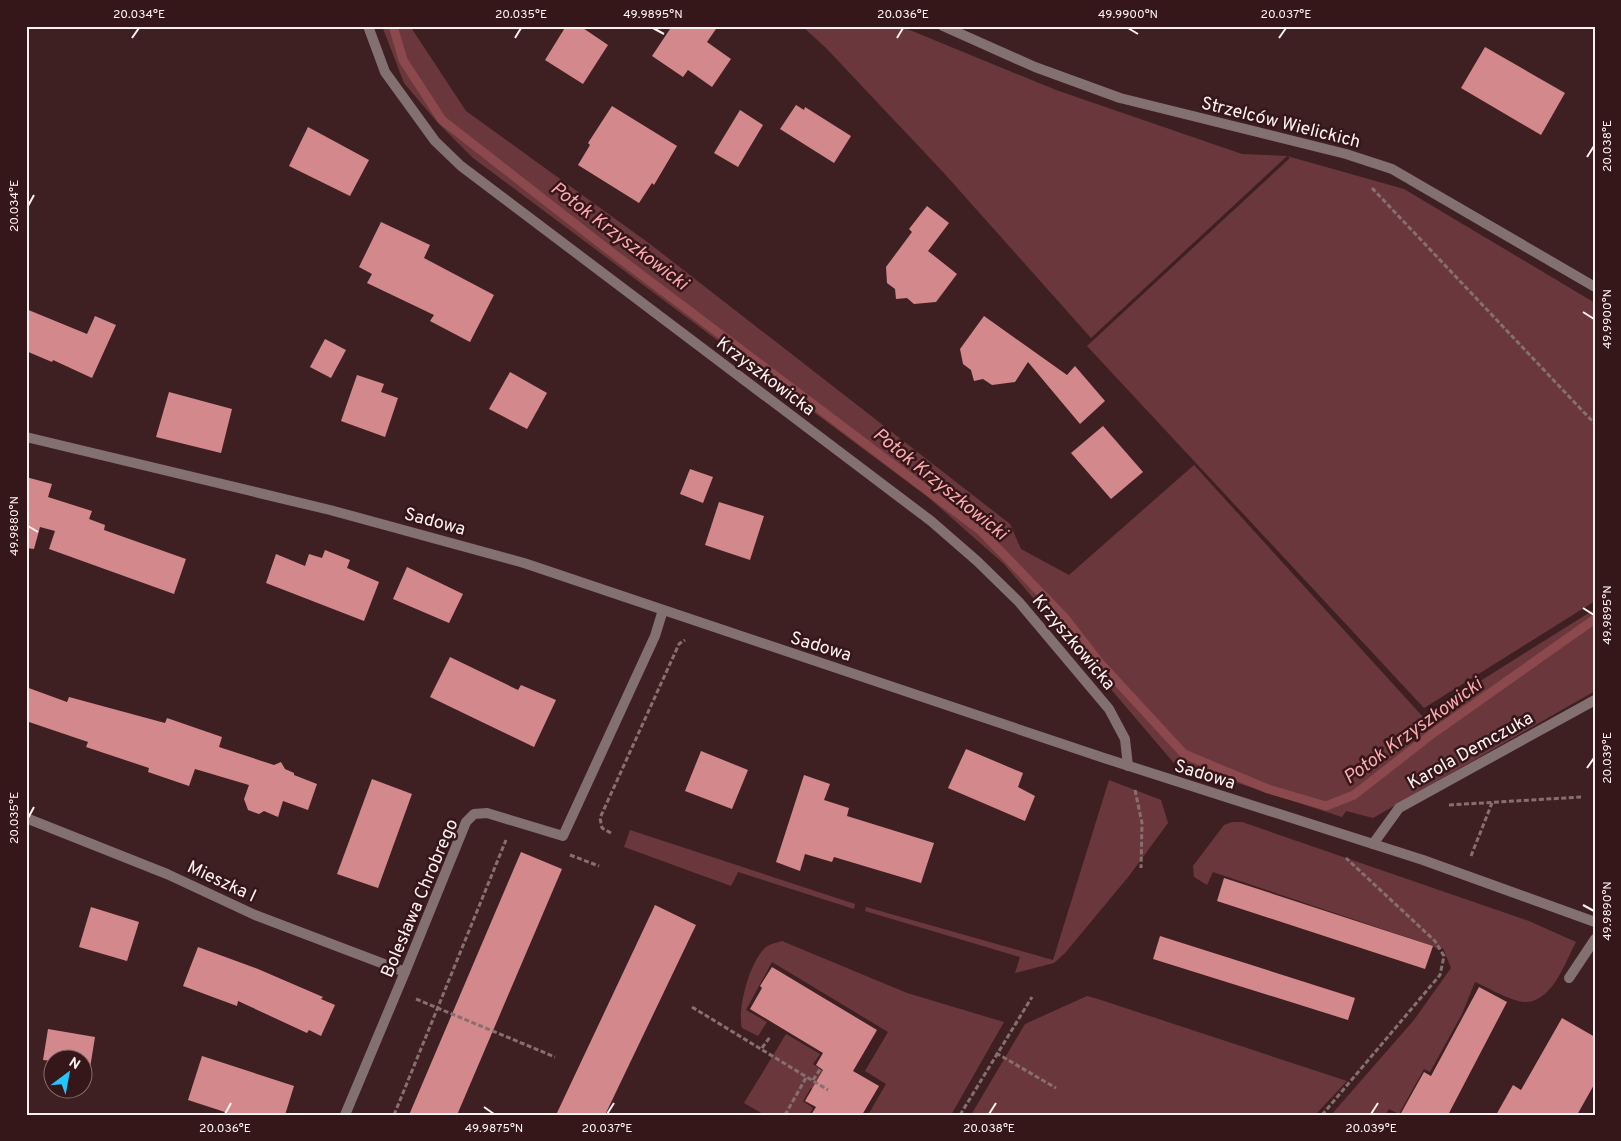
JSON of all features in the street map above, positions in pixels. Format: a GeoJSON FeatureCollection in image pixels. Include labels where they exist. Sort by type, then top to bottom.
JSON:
{"type":"FeatureCollection","features":[{"type":"Feature","properties":{"kind":"street","name":"Krzyszkowicka"},"geometry":{"type":"LineString","coordinates":[[368,26],[386,72],[435,141],[461,166],[931,521],[978,561],[1020,602],[1109,709],[1125,739],[1128,766]]}},
{"type":"Feature","properties":{"kind":"street","name":"Strzelców Wielickich"},"geometry":{"type":"LineString","coordinates":[[943,26],[1035,68],[1120,98],[1346,154],[1392,169],[1595,287]]}},
{"type":"Feature","properties":{"kind":"street","name":"Sadowa"},"geometry":{"type":"LineString","coordinates":[[26,437],[439,538],[524,563],[1128,766],[1346,834],[1595,922]]}},
{"type":"Feature","properties":{"kind":"street","name":"Bolesława Chrobrego"},"geometry":{"type":"LineString","coordinates":[[345,1115],[466,822],[474,814],[488,813],[563,836],[655,636],[663,610]]}},
{"type":"Feature","properties":{"kind":"street","name":"Karola Demczuka"},"geometry":{"type":"LineString","coordinates":[[1373,844],[1399,808],[1595,700]]}},
{"type":"Feature","properties":{"kind":"street","name":"Mieszka I"},"geometry":{"type":"LineString","coordinates":[[26,818],[167,874],[256,915],[405,972]]}},
{"type":"Feature","properties":{"kind":"street"},"geometry":{"type":"LineString","coordinates":[[1569,978],[1595,939]]}},
{"type":"Feature","properties":{"kind":"path"},"geometry":{"type":"LineString","coordinates":[[1372,188],[1595,424]]}},
{"type":"Feature","properties":{"kind":"path"},"geometry":{"type":"LineString","coordinates":[[611,833],[602,828],[600,818],[679,644],[684,640],[691,642]]}},
{"type":"Feature","properties":{"kind":"path"},"geometry":{"type":"LineString","coordinates":[[1134,784],[1142,823],[1141,868]]}},
{"type":"Feature","properties":{"kind":"path"},"geometry":{"type":"LineString","coordinates":[[1445,806],[1581,797]]}},
{"type":"Feature","properties":{"kind":"path"},"geometry":{"type":"LineString","coordinates":[[1469,859],[1492,803]]}},
{"type":"Feature","properties":{"kind":"path"},"geometry":{"type":"LineString","coordinates":[[394,1115],[509,834]]}},
{"type":"Feature","properties":{"kind":"path"},"geometry":{"type":"LineString","coordinates":[[1322,1115],[1440,975],[1444,956],[1435,941],[1402,909],[1350,864],[1342,852],[1346,834]]}},
{"type":"Feature","properties":{"kind":"path"},"geometry":{"type":"LineString","coordinates":[[960,1115],[996,1053],[1032,998]]}},
{"type":"Feature","properties":{"kind":"path"},"geometry":{"type":"LineString","coordinates":[[426,1002],[555,1057]]}},
{"type":"Feature","properties":{"kind":"path"},"geometry":{"type":"LineString","coordinates":[[692,1007],[808,1076],[828,1090]]}},
{"type":"Feature","properties":{"kind":"path"},"geometry":{"type":"LineString","coordinates":[[762,1048],[770,1037]]}},
{"type":"Feature","properties":{"kind":"path"},"geometry":{"type":"LineString","coordinates":[[996,1053],[1056,1088]]}},
{"type":"Feature","properties":{"kind":"path"},"geometry":{"type":"LineString","coordinates":[[813,1080],[821,1068]]}},
{"type":"Feature","properties":{"kind":"path"},"geometry":{"type":"LineString","coordinates":[[785,1115],[808,1076]]}},
{"type":"Feature","properties":{"kind":"shaded area"},"geometry":{"type":"Polygon","coordinates":[[[382,26],[410,26],[466,111],[650,244],[1010,524],[1021,549],[1069,575],[1194,465],[1423,717],[1595,609],[1595,691],[1373,818],[1346,811],[1342,817],[1173,762],[1004,564],[929,498],[473,158],[438,123],[404,83],[382,26]]]}},
{"type":"Feature","properties":{"kind":"shaded area"},"geometry":{"type":"Polygon","coordinates":[[[802,26],[900,26],[1056,90],[1242,154],[1287,156],[1091,338],[943,172],[826,48],[802,26]]]}},
{"type":"Feature","properties":{"kind":"shaded area"},"geometry":{"type":"Polygon","coordinates":[[[1287,156],[1404,189],[1595,303],[1595,601],[1424,708],[1087,346],[1290,158],[1287,156]]]}},
{"type":"Feature","properties":{"kind":"shaded area"},"geometry":{"type":"Polygon","coordinates":[[[1109,780],[1161,800],[1168,823],[1129,876],[1065,953],[1054,963],[1015,973],[1020,957],[865,911],[866,907],[1053,960],[1109,780]]]}},
{"type":"Feature","properties":{"kind":"shaded area"},"geometry":{"type":"Polygon","coordinates":[[[1232,822],[1242,822],[1529,921],[1576,942],[1551,988],[1535,1000],[1521,1002],[1475,982],[1462,1014],[1430,1072],[1424,1069],[1399,1114],[1389,1109],[1385,1115],[1331,1115],[1414,1020],[1451,968],[1443,948],[1438,950],[1433,946],[1213,872],[1207,885],[1194,877],[1193,866],[1224,825],[1232,822]]]}},
{"type":"Feature","properties":{"kind":"shaded area"},"geometry":{"type":"Polygon","coordinates":[[[630,830],[855,904],[854,909],[738,872],[731,886],[624,847],[630,830]]]}},
{"type":"Feature","properties":{"kind":"shaded area"},"geometry":{"type":"Polygon","coordinates":[[[782,941],[907,993],[1004,1022],[951,1115],[868,1115],[886,1084],[865,1071],[888,1032],[772,962],[746,1010],[767,1022],[758,1036],[742,1028],[741,1009],[743,998],[754,964],[766,947],[782,941]]]}},
{"type":"Feature","properties":{"kind":"shaded area"},"geometry":{"type":"Polygon","coordinates":[[[1087,996],[1347,1081],[1315,1115],[971,1115],[1025,1024],[1087,996]]]}},
{"type":"Feature","properties":{"kind":"shaded area"},"geometry":{"type":"Polygon","coordinates":[[[786,1034],[820,1054],[813,1064],[826,1073],[823,1096],[811,1088],[803,1101],[813,1108],[809,1115],[765,1115],[744,1103],[786,1034]]]}},
{"type":"Feature","properties":{"kind":"building"},"geometry":{"type":"Polygon","coordinates":[[[566,26],[580,26],[608,45],[583,84],[545,60],[566,26]]]}},
{"type":"Feature","properties":{"kind":"building"},"geometry":{"type":"Polygon","coordinates":[[[672,26],[718,26],[707,42],[731,59],[712,87],[688,70],[683,77],[652,56],[672,26]]]}},
{"type":"Feature","properties":{"kind":"building"},"geometry":{"type":"Polygon","coordinates":[[[1485,47],[1565,93],[1541,135],[1461,88],[1485,47]]]}},
{"type":"Feature","properties":{"kind":"building"},"geometry":{"type":"Polygon","coordinates":[[[796,105],[804,110],[805,107],[851,136],[834,163],[780,129],[796,105]]]}},
{"type":"Feature","properties":{"kind":"building"},"geometry":{"type":"Polygon","coordinates":[[[612,106],[677,146],[654,185],[652,183],[639,203],[578,165],[590,145],[588,143],[612,106]]]}},
{"type":"Feature","properties":{"kind":"building"},"geometry":{"type":"Polygon","coordinates":[[[740,110],[763,125],[738,167],[714,153],[740,110]]]}},
{"type":"Feature","properties":{"kind":"building"},"geometry":{"type":"Polygon","coordinates":[[[308,127],[369,160],[350,196],[289,166],[308,127]]]}},
{"type":"Feature","properties":{"kind":"building"},"geometry":{"type":"Polygon","coordinates":[[[927,206],[949,223],[928,251],[957,274],[936,302],[914,304],[907,298],[896,299],[895,289],[887,283],[886,267],[912,232],[909,229],[927,206]]]}},
{"type":"Feature","properties":{"kind":"building"},"geometry":{"type":"Polygon","coordinates":[[[381,222],[430,245],[424,258],[494,295],[470,342],[430,321],[434,315],[367,283],[372,274],[359,267],[381,222]]]}},
{"type":"Feature","properties":{"kind":"building"},"geometry":{"type":"Polygon","coordinates":[[[26,309],[87,334],[95,316],[116,325],[92,378],[53,360],[52,362],[26,351],[26,309]]]}},
{"type":"Feature","properties":{"kind":"building"},"geometry":{"type":"Polygon","coordinates":[[[984,316],[1067,375],[1075,366],[1105,401],[1080,424],[1028,362],[1015,382],[992,385],[983,379],[974,381],[971,370],[963,364],[960,349],[984,316]]]}},
{"type":"Feature","properties":{"kind":"building"},"geometry":{"type":"Polygon","coordinates":[[[325,339],[346,350],[331,378],[310,367],[325,339]]]}},
{"type":"Feature","properties":{"kind":"building"},"geometry":{"type":"Polygon","coordinates":[[[510,372],[547,393],[527,429],[489,409],[510,372]]]}},
{"type":"Feature","properties":{"kind":"building"},"geometry":{"type":"Polygon","coordinates":[[[357,375],[384,384],[381,392],[398,398],[385,437],[341,421],[357,375]]]}},
{"type":"Feature","properties":{"kind":"building"},"geometry":{"type":"Polygon","coordinates":[[[169,392],[232,409],[221,453],[156,437],[169,392]]]}},
{"type":"Feature","properties":{"kind":"building"},"geometry":{"type":"Polygon","coordinates":[[[1103,426],[1143,472],[1111,499],[1071,453],[1103,426]]]}},
{"type":"Feature","properties":{"kind":"building"},"geometry":{"type":"Polygon","coordinates":[[[690,469],[713,477],[703,503],[680,494],[690,469]]]}},
{"type":"Feature","properties":{"kind":"building"},"geometry":{"type":"Polygon","coordinates":[[[26,477],[52,484],[48,497],[92,511],[89,519],[105,525],[104,530],[186,559],[174,594],[49,549],[55,531],[40,527],[34,549],[26,548],[26,477]]]}},
{"type":"Feature","properties":{"kind":"building"},"geometry":{"type":"Polygon","coordinates":[[[719,502],[764,516],[750,560],[705,545],[719,502]]]}},
{"type":"Feature","properties":{"kind":"building"},"geometry":{"type":"Polygon","coordinates":[[[325,550],[350,560],[347,568],[379,582],[364,621],[266,583],[276,554],[305,566],[309,554],[322,558],[325,550]]]}},
{"type":"Feature","properties":{"kind":"building"},"geometry":{"type":"Polygon","coordinates":[[[407,567],[463,594],[449,623],[393,599],[407,567]]]}},
{"type":"Feature","properties":{"kind":"building"},"geometry":{"type":"Polygon","coordinates":[[[450,657],[518,690],[521,685],[556,700],[534,747],[430,697],[450,657]]]}},
{"type":"Feature","properties":{"kind":"building"},"geometry":{"type":"Polygon","coordinates":[[[26,687],[67,702],[69,697],[165,723],[167,718],[222,737],[219,747],[274,765],[281,762],[285,769],[294,773],[294,775],[317,784],[308,810],[283,801],[278,817],[264,811],[259,814],[248,810],[244,799],[249,785],[195,769],[189,786],[148,772],[149,768],[86,747],[88,742],[26,721],[26,687]]]}},
{"type":"Feature","properties":{"kind":"building"},"geometry":{"type":"Polygon","coordinates":[[[966,749],[1023,773],[1018,787],[1035,796],[1025,821],[948,788],[966,749]]]}},
{"type":"Feature","properties":{"kind":"building"},"geometry":{"type":"Polygon","coordinates":[[[701,751],[748,770],[732,809],[685,791],[701,751]]]}},
{"type":"Feature","properties":{"kind":"building"},"geometry":{"type":"Polygon","coordinates":[[[804,775],[830,784],[824,800],[849,808],[847,816],[934,843],[921,883],[834,857],[832,862],[805,854],[800,871],[776,862],[804,775]]]}},
{"type":"Feature","properties":{"kind":"building"},"geometry":{"type":"Polygon","coordinates":[[[372,779],[412,794],[378,888],[337,874],[372,779]]]}},
{"type":"Feature","properties":{"kind":"building"},"geometry":{"type":"Polygon","coordinates":[[[521,852],[562,869],[457,1115],[409,1115],[521,852]]]}},
{"type":"Feature","properties":{"kind":"building"},"geometry":{"type":"Polygon","coordinates":[[[1224,878],[1433,946],[1425,969],[1217,901],[1224,878]]]}},
{"type":"Feature","properties":{"kind":"building"},"geometry":{"type":"Polygon","coordinates":[[[655,905],[696,925],[605,1115],[556,1115],[655,905]]]}},
{"type":"Feature","properties":{"kind":"building"},"geometry":{"type":"Polygon","coordinates":[[[91,907],[139,922],[127,961],[79,947],[91,907]]]}},
{"type":"Feature","properties":{"kind":"building"},"geometry":{"type":"Polygon","coordinates":[[[1160,936],[1355,998],[1348,1020],[1153,959],[1160,936]]]}},
{"type":"Feature","properties":{"kind":"building"},"geometry":{"type":"Polygon","coordinates":[[[198,947],[258,969],[323,997],[321,999],[335,1005],[321,1036],[309,1030],[307,1033],[238,1001],[237,1006],[183,986],[198,947]]]}},
{"type":"Feature","properties":{"kind":"building"},"geometry":{"type":"Polygon","coordinates":[[[772,967],[877,1030],[853,1071],[879,1086],[862,1115],[811,1115],[816,1107],[805,1101],[823,1070],[816,1065],[823,1053],[750,1009],[762,988],[760,986],[772,967]]]}},
{"type":"Feature","properties":{"kind":"building"},"geometry":{"type":"Polygon","coordinates":[[[1479,987],[1507,1002],[1448,1115],[1400,1115],[1424,1072],[1431,1076],[1479,987]]]}},
{"type":"Feature","properties":{"kind":"building"},"geometry":{"type":"Polygon","coordinates":[[[1562,1018],[1595,1037],[1595,1083],[1577,1115],[1496,1115],[1513,1085],[1521,1090],[1562,1018]]]}},
{"type":"Feature","properties":{"kind":"building"},"geometry":{"type":"Polygon","coordinates":[[[48,1029],[95,1037],[92,1056],[92,1048],[45,1048],[48,1029]]]}},
{"type":"Feature","properties":{"kind":"building"},"geometry":{"type":"Polygon","coordinates":[[[202,1056],[294,1086],[285,1115],[234,1115],[188,1100],[202,1056]]]}},
{"type":"Feature","properties":{"kind":"waterway","name":"Potok Krzyszkowicki"},"geometry":{"type":"LineString","coordinates":[[393,26],[403,60],[442,120],[606,248],[981,531],[1065,618],[1099,662],[1184,754],[1268,789],[1326,806],[1354,795],[1432,734],[1595,619]]}}]}
